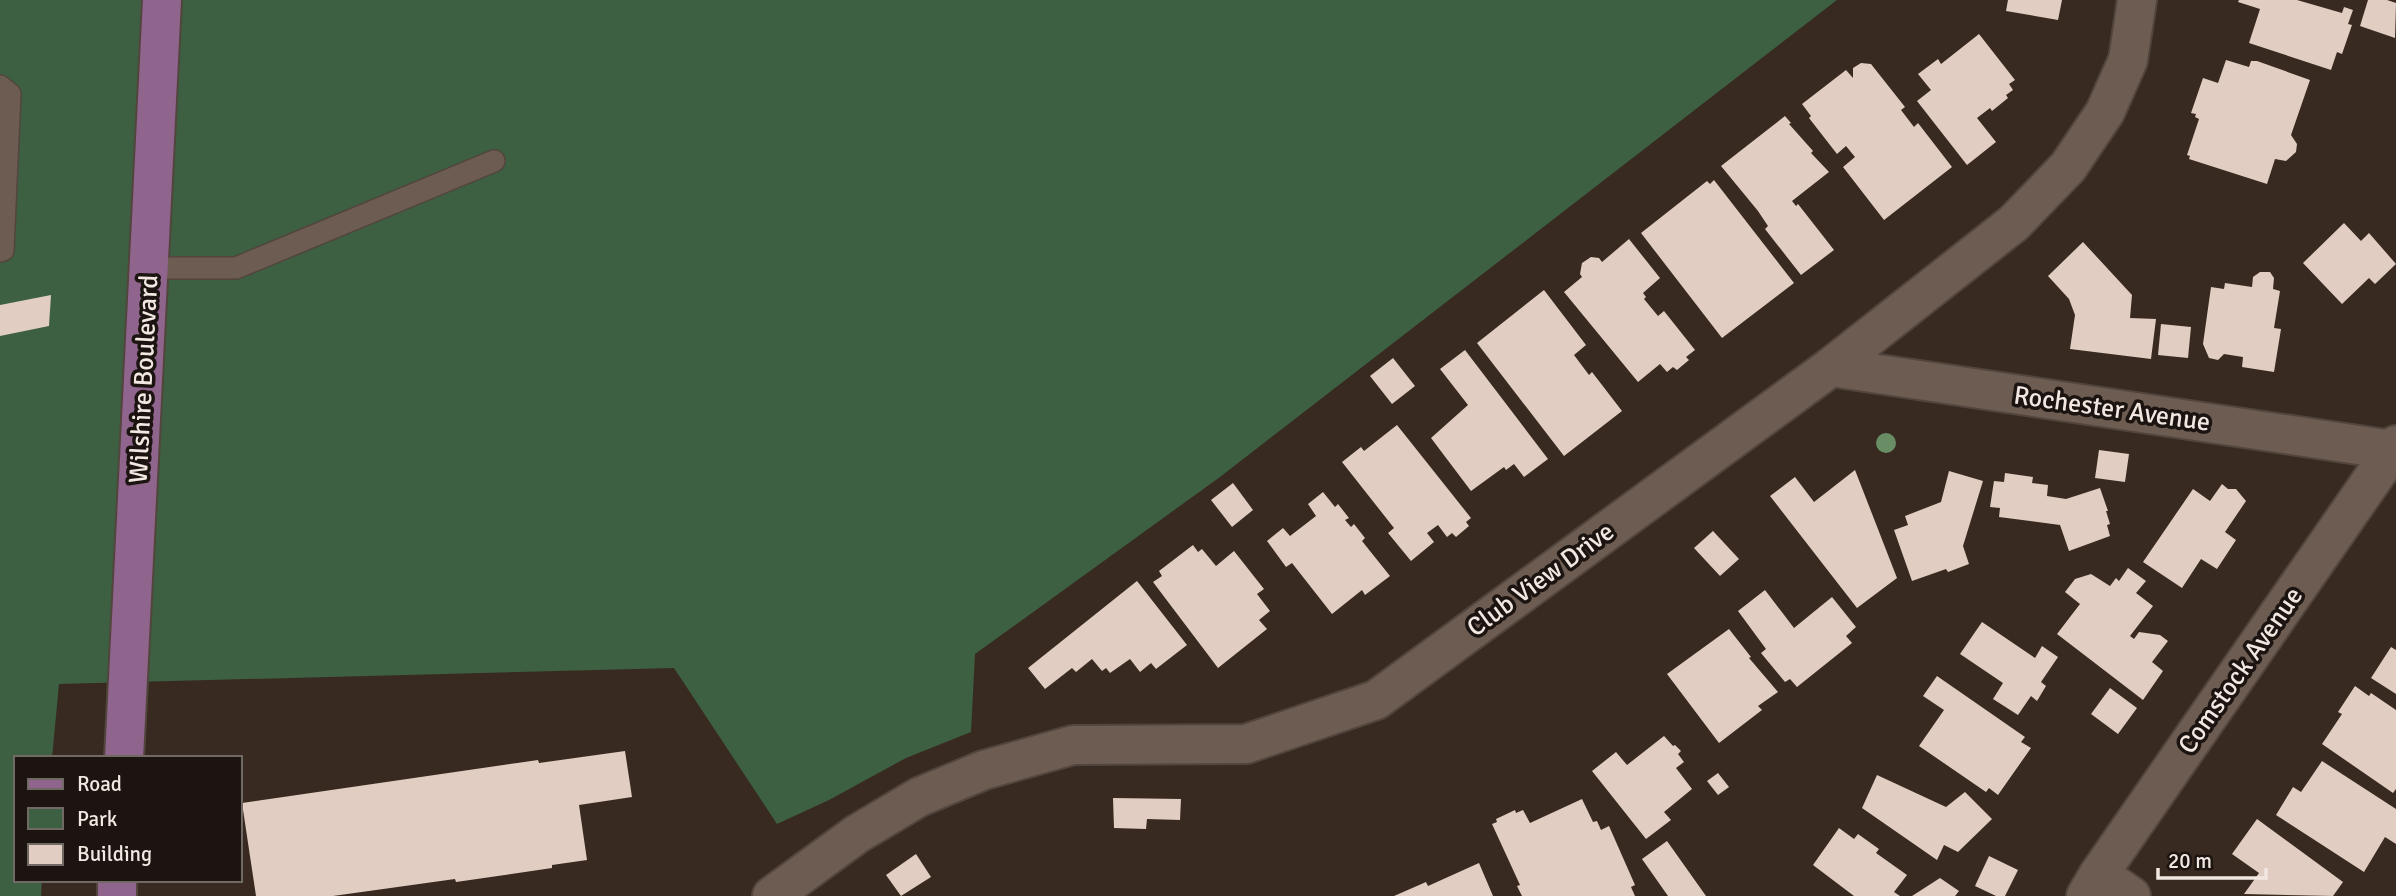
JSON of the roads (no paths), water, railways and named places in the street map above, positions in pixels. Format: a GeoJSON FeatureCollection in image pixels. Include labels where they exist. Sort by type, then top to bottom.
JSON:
{"type":"FeatureCollection","features":[{"type":"Feature","properties":{"kind":"main road","name":"Wilshire Boulevard"},"geometry":{"type":"LineString","coordinates":[[124,756],[162,0]]}},
{"type":"Feature","properties":{"kind":"street","name":"Club View Drive"},"geometry":{"type":"LineString","coordinates":[[772,896],[858,834],[919,797],[984,770],[1073,745],[1246,744],[1376,700],[1831,367],[2014,223],[2068,167],[2105,112],[2128,60],[2137,0]]}},
{"type":"Feature","properties":{"kind":"street","name":"Rochester Avenue"},"geometry":{"type":"LineString","coordinates":[[1831,367],[2394,447]]}},
{"type":"Feature","properties":{"kind":"street","name":"Comstock Avenue"},"geometry":{"type":"LineString","coordinates":[[2093,885],[2394,447]]}},
{"type":"Feature","properties":{"kind":"street"},"geometry":{"type":"LineString","coordinates":[[2093,885],[2131,896]]}},
{"type":"Feature","properties":{"kind":"lane"},"geometry":{"type":"LineString","coordinates":[[0,86],[10,94],[3,250],[0,251]]}},
{"type":"Feature","properties":{"kind":"lane"},"geometry":{"type":"LineString","coordinates":[[149,268],[236,268],[494,160]]}}]}
